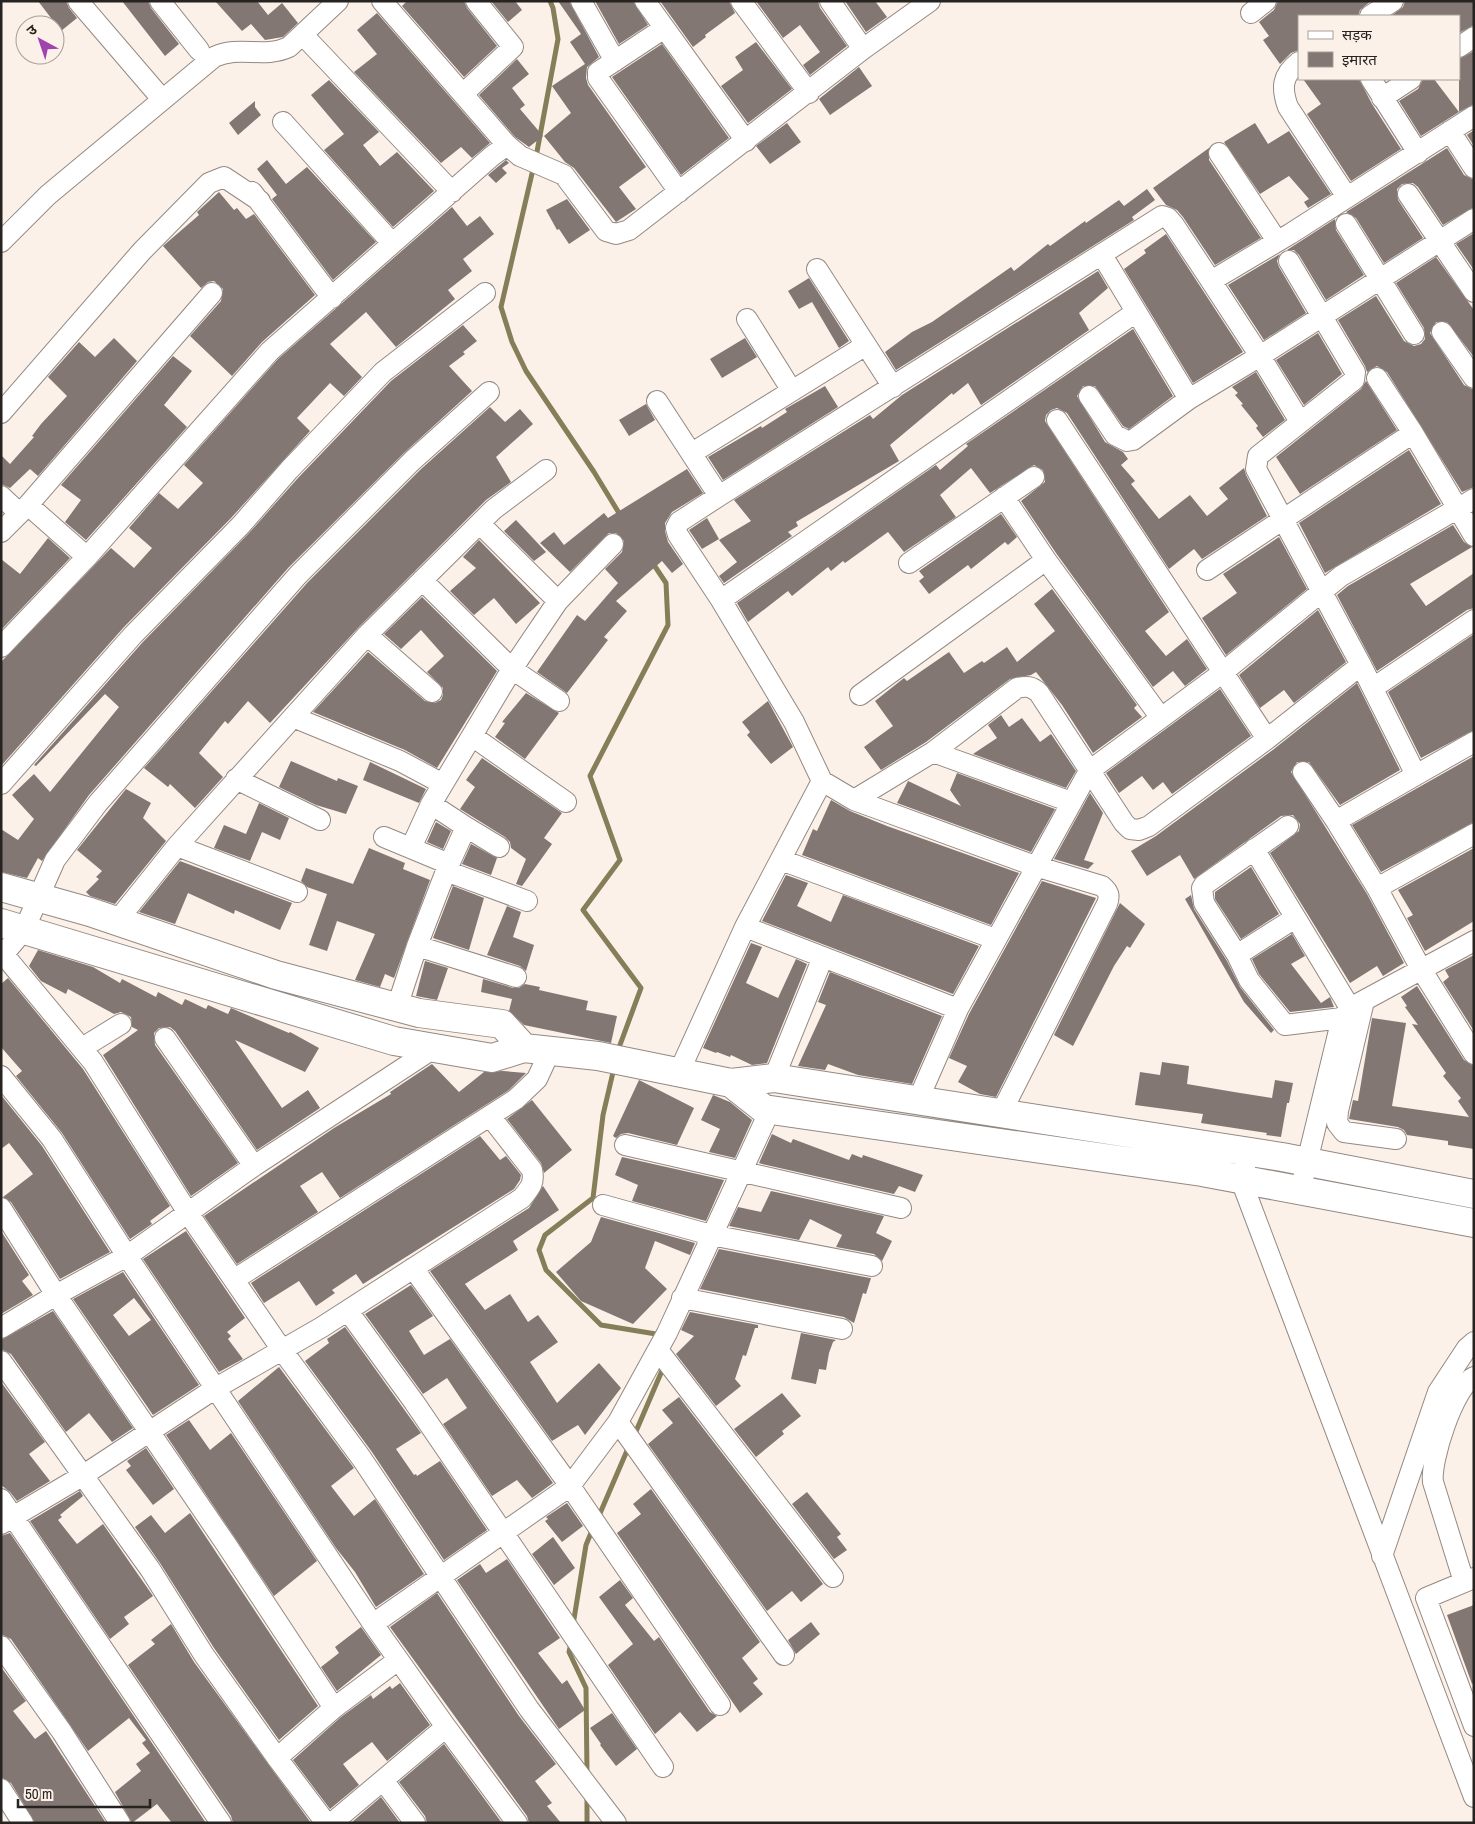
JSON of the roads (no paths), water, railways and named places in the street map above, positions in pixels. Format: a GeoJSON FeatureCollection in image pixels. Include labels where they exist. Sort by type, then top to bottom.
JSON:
{"type":"FeatureCollection","features":[{"type":"Feature","properties":{"kind":"main road"},"geometry":{"type":"LineString","coordinates":[[1,888],[117,921],[276,975],[420,1013],[502,1024],[537,1050]]}},
{"type":"Feature","properties":{"kind":"main road"},"geometry":{"type":"LineString","coordinates":[[13,927],[394,1041],[492,1058],[537,1050],[598,1056],[731,1083],[774,1078],[1249,1152],[1474,1194]]}},
{"type":"Feature","properties":{"kind":"main road"},"geometry":{"type":"LineString","coordinates":[[731,1083],[764,1109],[1241,1180],[1474,1223]]}},
{"type":"Feature","properties":{"kind":"street"},"geometry":{"type":"LineString","coordinates":[[78,1],[156,92]]}},
{"type":"Feature","properties":{"kind":"street"},"geometry":{"type":"LineString","coordinates":[[160,1],[199,50]]}},
{"type":"Feature","properties":{"kind":"street"},"geometry":{"type":"LineString","coordinates":[[1,242],[48,195],[214,57],[227,51],[269,54],[280,52],[303,35],[338,1]]}},
{"type":"Feature","properties":{"kind":"street"},"geometry":{"type":"LineString","coordinates":[[382,1],[513,150],[556,170],[571,183],[606,231],[616,234],[629,230],[809,93],[863,49],[927,2]]}},
{"type":"Feature","properties":{"kind":"street"},"geometry":{"type":"LineString","coordinates":[[464,93],[513,47],[476,1]]}},
{"type":"Feature","properties":{"kind":"street"},"geometry":{"type":"LineString","coordinates":[[581,1],[615,61]]}},
{"type":"Feature","properties":{"kind":"street"},"geometry":{"type":"LineString","coordinates":[[644,1],[746,141]]}},
{"type":"Feature","properties":{"kind":"street"},"geometry":{"type":"LineString","coordinates":[[741,1],[809,93]]}},
{"type":"Feature","properties":{"kind":"street"},"geometry":{"type":"LineString","coordinates":[[830,1],[863,49]]}},
{"type":"Feature","properties":{"kind":"street"},"geometry":{"type":"LineString","coordinates":[[1372,15],[1393,1]]}},
{"type":"Feature","properties":{"kind":"street"},"geometry":{"type":"LineString","coordinates":[[663,29],[598,72],[600,83],[679,192]]}},
{"type":"Feature","properties":{"kind":"street"},"geometry":{"type":"LineString","coordinates":[[303,35],[452,192]]}},
{"type":"Feature","properties":{"kind":"street"},"geometry":{"type":"LineString","coordinates":[[1460,46],[1474,37]]}},
{"type":"Feature","properties":{"kind":"street"},"geometry":{"type":"LineString","coordinates":[[1298,63],[1283,80],[1282,92],[1288,107],[1347,198]]}},
{"type":"Feature","properties":{"kind":"street"},"geometry":{"type":"LineString","coordinates":[[1372,80],[1418,153]]}},
{"type":"Feature","properties":{"kind":"street"},"geometry":{"type":"LineString","coordinates":[[1382,98],[1409,80]]}},
{"type":"Feature","properties":{"kind":"street"},"geometry":{"type":"LineString","coordinates":[[1211,281],[1347,198],[1474,116]]}},
{"type":"Feature","properties":{"kind":"street"},"geometry":{"type":"LineString","coordinates":[[283,122],[392,243]]}},
{"type":"Feature","properties":{"kind":"street"},"geometry":{"type":"LineString","coordinates":[[1450,132],[1474,168]]}},
{"type":"Feature","properties":{"kind":"street"},"geometry":{"type":"LineString","coordinates":[[1,647],[87,557],[270,351],[492,156],[513,150]]}},
{"type":"Feature","properties":{"kind":"street"},"geometry":{"type":"LineString","coordinates":[[1219,153],[1277,241]]}},
{"type":"Feature","properties":{"kind":"street"},"geometry":{"type":"LineString","coordinates":[[234,172],[260,201],[332,298]]}},
{"type":"Feature","properties":{"kind":"street"},"geometry":{"type":"LineString","coordinates":[[1,413],[142,251],[209,183],[224,177],[260,201]]}},
{"type":"Feature","properties":{"kind":"street"},"geometry":{"type":"LineString","coordinates":[[1408,194],[1474,292]]}},
{"type":"Feature","properties":{"kind":"street"},"geometry":{"type":"LineString","coordinates":[[1001,1113],[1109,896],[1107,890],[1102,886],[1035,866],[854,800],[822,781],[794,722],[721,600],[687,550],[676,528],[679,522],[719,496],[1162,216],[1168,218],[1174,225],[1260,356],[1296,415]]}},
{"type":"Feature","properties":{"kind":"street"},"geometry":{"type":"LineString","coordinates":[[1089,396],[1115,435],[1127,441],[1133,440],[1189,399],[1260,356],[1474,219]]}},
{"type":"Feature","properties":{"kind":"street"},"geometry":{"type":"LineString","coordinates":[[1346,224],[1414,334]]}},
{"type":"Feature","properties":{"kind":"street"},"geometry":{"type":"LineString","coordinates":[[1102,255],[1189,399]]}},
{"type":"Feature","properties":{"kind":"street"},"geometry":{"type":"LineString","coordinates":[[1289,261],[1355,372],[1354,380],[1258,456],[1256,469],[1322,590],[1416,775]]}},
{"type":"Feature","properties":{"kind":"street"},"geometry":{"type":"LineString","coordinates":[[817,269],[893,387]]}},
{"type":"Feature","properties":{"kind":"street"},"geometry":{"type":"LineString","coordinates":[[1,532],[24,509],[168,340],[212,292]]}},
{"type":"Feature","properties":{"kind":"street"},"geometry":{"type":"LineString","coordinates":[[1,784],[133,634],[242,525],[289,470],[383,372],[485,293]]}},
{"type":"Feature","properties":{"kind":"street"},"geometry":{"type":"LineString","coordinates":[[721,600],[1136,312]]}},
{"type":"Feature","properties":{"kind":"street"},"geometry":{"type":"LineString","coordinates":[[747,319],[792,391]]}},
{"type":"Feature","properties":{"kind":"street"},"geometry":{"type":"LineString","coordinates":[[1442,332],[1474,378]]}},
{"type":"Feature","properties":{"kind":"street"},"geometry":{"type":"LineString","coordinates":[[692,454],[866,345]]}},
{"type":"Feature","properties":{"kind":"street"},"geometry":{"type":"LineString","coordinates":[[1377,378],[1413,433],[1466,504],[1474,536]]}},
{"type":"Feature","properties":{"kind":"street"},"geometry":{"type":"LineString","coordinates":[[489,392],[412,461],[298,575],[98,803],[55,860],[39,898],[13,927],[3,956],[82,1048],[104,1078],[188,1212],[282,1350],[362,1459],[529,1709],[616,1823]]}},
{"type":"Feature","properties":{"kind":"street"},"geometry":{"type":"LineString","coordinates":[[658,401],[719,496]]}},
{"type":"Feature","properties":{"kind":"street"},"geometry":{"type":"LineString","coordinates":[[1057,420],[1267,739]]}},
{"type":"Feature","properties":{"kind":"street"},"geometry":{"type":"LineString","coordinates":[[1207,570],[1413,433]]}},
{"type":"Feature","properties":{"kind":"street"},"geometry":{"type":"LineString","coordinates":[[117,921],[177,846],[367,635],[494,509],[546,470]]}},
{"type":"Feature","properties":{"kind":"street"},"geometry":{"type":"LineString","coordinates":[[909,562],[1034,477]]}},
{"type":"Feature","properties":{"kind":"street"},"geometry":{"type":"LineString","coordinates":[[1,496],[24,509],[87,557]]}},
{"type":"Feature","properties":{"kind":"street"},"geometry":{"type":"LineString","coordinates":[[1004,498],[1046,560],[1161,718]]}},
{"type":"Feature","properties":{"kind":"street"},"geometry":{"type":"LineString","coordinates":[[918,1100],[958,1009],[1089,771],[1222,673],[1341,576],[1466,504]]}},
{"type":"Feature","properties":{"kind":"street"},"geometry":{"type":"LineString","coordinates":[[480,524],[558,601]]}},
{"type":"Feature","properties":{"kind":"street"},"geometry":{"type":"LineString","coordinates":[[411,848],[431,804],[512,669],[558,601],[613,544]]}},
{"type":"Feature","properties":{"kind":"street"},"geometry":{"type":"LineString","coordinates":[[860,695],[1046,560]]}},
{"type":"Feature","properties":{"kind":"street"},"geometry":{"type":"LineString","coordinates":[[422,580],[512,669],[558,701]]}},
{"type":"Feature","properties":{"kind":"street"},"geometry":{"type":"LineString","coordinates":[[1372,688],[1474,620]]}},
{"type":"Feature","properties":{"kind":"street"},"geometry":{"type":"LineString","coordinates":[[367,635],[432,692]]}},
{"type":"Feature","properties":{"kind":"street"},"geometry":{"type":"LineString","coordinates":[[854,800],[932,752],[1017,688],[1026,686],[1039,693],[1124,823],[1130,829],[1139,830],[1149,826],[1267,739],[1361,665]]}},
{"type":"Feature","properties":{"kind":"street"},"geometry":{"type":"LineString","coordinates":[[294,716],[400,761],[443,784]]}},
{"type":"Feature","properties":{"kind":"street"},"geometry":{"type":"LineString","coordinates":[[472,736],[566,802]]}},
{"type":"Feature","properties":{"kind":"street"},"geometry":{"type":"LineString","coordinates":[[1336,821],[1474,742]]}},
{"type":"Feature","properties":{"kind":"street"},"geometry":{"type":"LineString","coordinates":[[932,752],[1071,802]]}},
{"type":"Feature","properties":{"kind":"street"},"geometry":{"type":"LineString","coordinates":[[1304,772],[1377,888],[1421,969],[1474,1054]]}},
{"type":"Feature","properties":{"kind":"street"},"geometry":{"type":"LineString","coordinates":[[236,779],[320,820]]}},
{"type":"Feature","properties":{"kind":"street"},"geometry":{"type":"LineString","coordinates":[[679,1072],[744,928],[822,781]]}},
{"type":"Feature","properties":{"kind":"street"},"geometry":{"type":"LineString","coordinates":[[431,804],[499,847]]}},
{"type":"Feature","properties":{"kind":"street"},"geometry":{"type":"LineString","coordinates":[[1288,826],[1202,888],[1204,903],[1237,955],[1249,980],[1285,1025],[1352,1009],[1474,940]]}},
{"type":"Feature","properties":{"kind":"street"},"geometry":{"type":"LineString","coordinates":[[397,1007],[417,946],[447,868],[466,827]]}},
{"type":"Feature","properties":{"kind":"street"},"geometry":{"type":"LineString","coordinates":[[1377,888],[1474,834]]}},
{"type":"Feature","properties":{"kind":"street"},"geometry":{"type":"LineString","coordinates":[[384,837],[411,848],[447,868],[527,901]]}},
{"type":"Feature","properties":{"kind":"street"},"geometry":{"type":"LineString","coordinates":[[177,846],[297,892]]}},
{"type":"Feature","properties":{"kind":"street"},"geometry":{"type":"LineString","coordinates":[[1254,849],[1352,1009],[1337,1124],[1344,1132],[1396,1139]]}},
{"type":"Feature","properties":{"kind":"street"},"geometry":{"type":"LineString","coordinates":[[781,860],[995,939]]}},
{"type":"Feature","properties":{"kind":"street"},"geometry":{"type":"LineString","coordinates":[[1237,955],[1295,918]]}},
{"type":"Feature","properties":{"kind":"street"},"geometry":{"type":"LineString","coordinates":[[744,928],[958,1009]]}},
{"type":"Feature","properties":{"kind":"street"},"geometry":{"type":"LineString","coordinates":[[417,946],[516,977]]}},
{"type":"Feature","properties":{"kind":"street"},"geometry":{"type":"LineString","coordinates":[[774,1078],[823,957]]}},
{"type":"Feature","properties":{"kind":"street"},"geometry":{"type":"LineString","coordinates":[[1300,1191],[1306,1162],[1352,1009]]}},
{"type":"Feature","properties":{"kind":"street"},"geometry":{"type":"LineString","coordinates":[[82,1048],[121,1024]]}},
{"type":"Feature","properties":{"kind":"street"},"geometry":{"type":"LineString","coordinates":[[165,1038],[254,1166]]}},
{"type":"Feature","properties":{"kind":"street"},"geometry":{"type":"LineString","coordinates":[[1,1328],[127,1256],[254,1166],[434,1048]]}},
{"type":"Feature","properties":{"kind":"street"},"geometry":{"type":"LineString","coordinates":[[235,1279],[529,1090],[537,1079],[537,1050]]}},
{"type":"Feature","properties":{"kind":"street"},"geometry":{"type":"LineString","coordinates":[[1,1076],[52,1139],[127,1256],[373,1624],[516,1823]]}},
{"type":"Feature","properties":{"kind":"street"},"geometry":{"type":"LineString","coordinates":[[373,1624],[570,1486],[621,1426],[664,1351],[682,1298],[770,1110]]}},
{"type":"Feature","properties":{"kind":"street"},"geometry":{"type":"LineString","coordinates":[[8,1521],[82,1476],[216,1388],[348,1310],[522,1198],[534,1179],[532,1170],[490,1116]]}},
{"type":"Feature","properties":{"kind":"street"},"geometry":{"type":"LineString","coordinates":[[625,1145],[902,1208]]}},
{"type":"Feature","properties":{"kind":"street"},"geometry":{"type":"LineString","coordinates":[[1249,1152],[1241,1180],[1474,1797]]}},
{"type":"Feature","properties":{"kind":"street"},"geometry":{"type":"LineString","coordinates":[[603,1205],[711,1235],[872,1266]]}},
{"type":"Feature","properties":{"kind":"street"},"geometry":{"type":"LineString","coordinates":[[1,1208],[56,1295],[148,1433],[226,1544],[334,1708]]}},
{"type":"Feature","properties":{"kind":"street"},"geometry":{"type":"LineString","coordinates":[[413,1268],[570,1486],[720,1705]]}},
{"type":"Feature","properties":{"kind":"street"},"geometry":{"type":"LineString","coordinates":[[682,1298],[842,1329]]}},
{"type":"Feature","properties":{"kind":"street"},"geometry":{"type":"LineString","coordinates":[[348,1310],[414,1402],[663,1767]]}},
{"type":"Feature","properties":{"kind":"street"},"geometry":{"type":"LineString","coordinates":[[1382,1556],[1438,1392],[1467,1348],[1474,1342]]}},
{"type":"Feature","properties":{"kind":"street"},"geometry":{"type":"LineString","coordinates":[[664,1351],[833,1577]]}},
{"type":"Feature","properties":{"kind":"street"},"geometry":{"type":"LineString","coordinates":[[1,1361],[150,1569],[204,1655],[326,1823]]}},
{"type":"Feature","properties":{"kind":"street"},"geometry":{"type":"LineString","coordinates":[[1474,1377],[1466,1381],[1453,1406],[1432,1470],[1433,1482],[1469,1580],[1426,1598],[1474,1726]]}},
{"type":"Feature","properties":{"kind":"street"},"geometry":{"type":"LineString","coordinates":[[621,1426],[784,1656]]}},
{"type":"Feature","properties":{"kind":"street"},"geometry":{"type":"LineString","coordinates":[[1,1498],[8,1521],[222,1823]]}},
{"type":"Feature","properties":{"kind":"street"},"geometry":{"type":"LineString","coordinates":[[1,1646],[62,1732],[120,1823]]}},
{"type":"Feature","properties":{"kind":"street"},"geometry":{"type":"LineString","coordinates":[[277,1758],[334,1708],[398,1660]]}},
{"type":"Feature","properties":{"kind":"street"},"geometry":{"type":"LineString","coordinates":[[332,1823],[446,1727]]}},
{"type":"Feature","properties":{"kind":"street"},"geometry":{"type":"LineString","coordinates":[[383,1780],[415,1823]]}},
{"type":"Feature","properties":{"kind":"street"},"geometry":{"type":"LineString","coordinates":[[1,1789],[23,1823]]}},
{"type":"Feature","properties":{"kind":"waterway"},"geometry":{"type":"LineString","coordinates":[[536,157],[558,39],[550,1]]}},
{"type":"Feature","properties":{"kind":"waterway"},"geometry":{"type":"LineString","coordinates":[[534,165],[501,307],[512,342],[526,371],[594,472],[622,518]]}},
{"type":"Feature","properties":{"kind":"waterway"},"geometry":{"type":"LineString","coordinates":[[617,1053],[641,988],[583,910],[620,860],[590,776],[668,625],[666,583],[652,562]]}},
{"type":"Feature","properties":{"kind":"waterway"},"geometry":{"type":"LineString","coordinates":[[614,1068],[603,1115],[593,1198],[545,1235],[539,1250],[546,1270],[601,1325],[656,1334],[661,1337]]}},
{"type":"Feature","properties":{"kind":"waterway"},"geometry":{"type":"LineString","coordinates":[[634,1436],[664,1366]]}},
{"type":"Feature","properties":{"kind":"waterway"},"geometry":{"type":"LineString","coordinates":[[598,1518],[629,1446]]}},
{"type":"Feature","properties":{"kind":"waterway"},"geometry":{"type":"LineString","coordinates":[[573,1625],[586,1545],[593,1528]]}},
{"type":"Feature","properties":{"kind":"waterway"},"geometry":{"type":"LineString","coordinates":[[571,1643],[569,1652],[586,1688],[587,1773]]}},
{"type":"Feature","properties":{"kind":"waterway"},"geometry":{"type":"LineString","coordinates":[[587,1794],[587,1823]]}}]}
